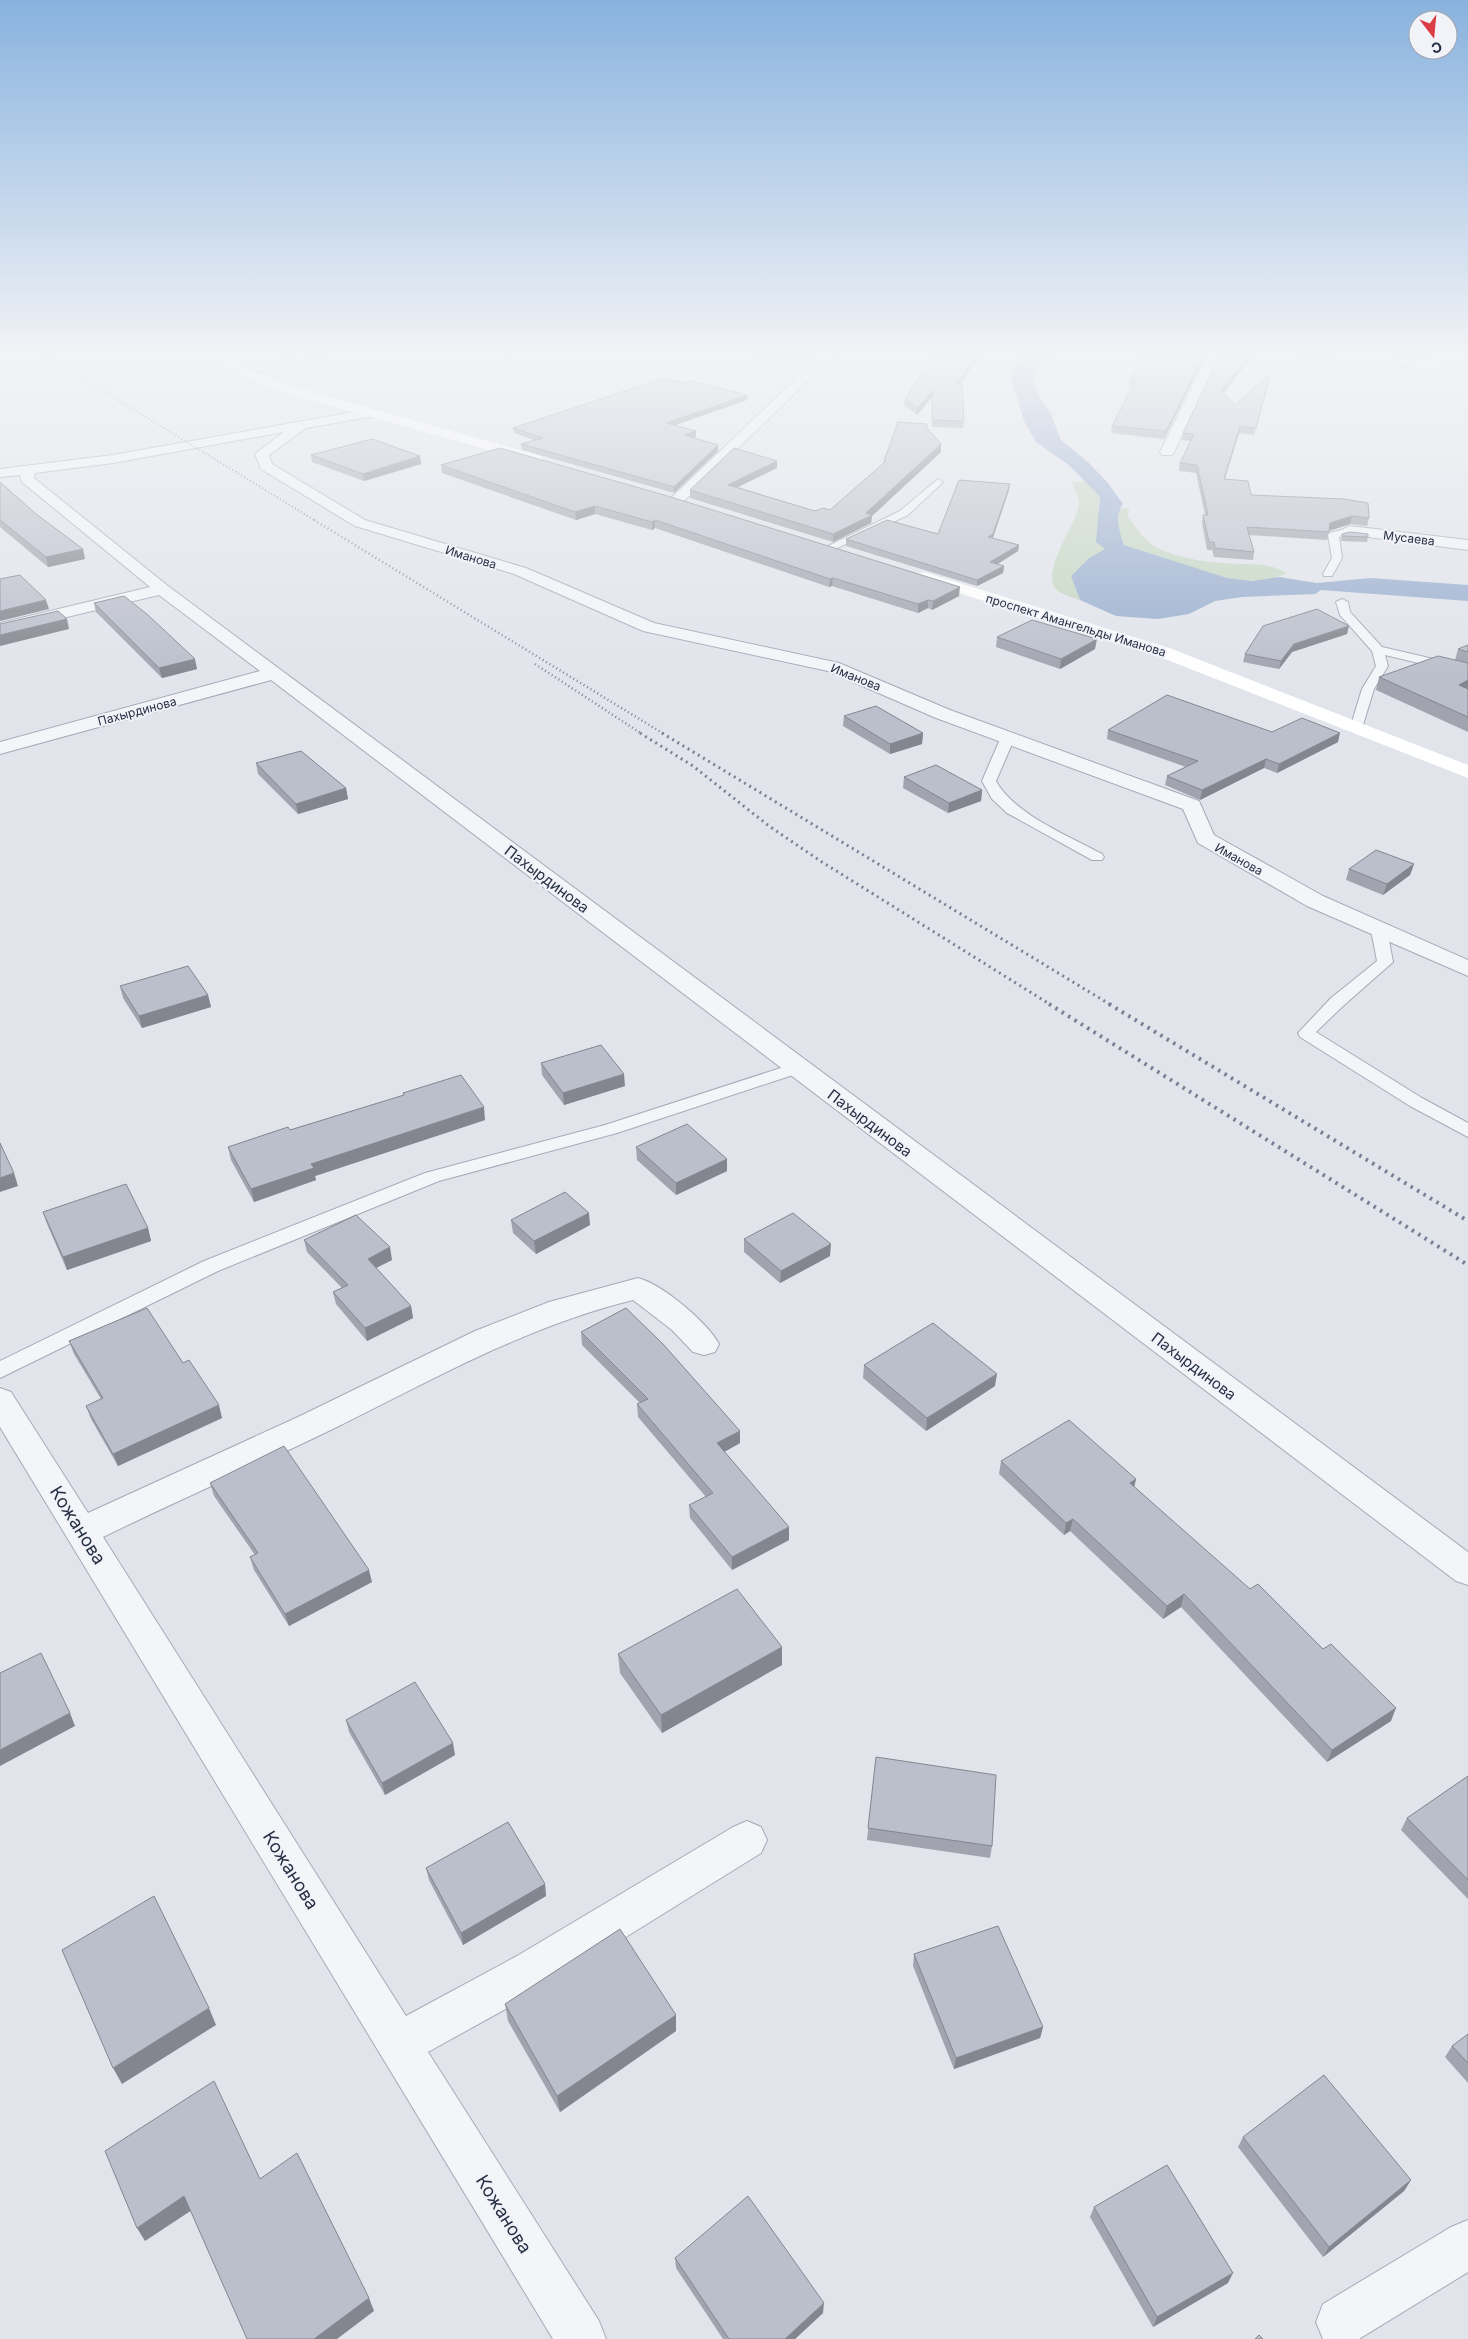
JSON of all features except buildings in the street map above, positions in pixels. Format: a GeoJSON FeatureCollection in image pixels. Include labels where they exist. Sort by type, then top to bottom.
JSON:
{"type":"FeatureCollection","features":[{"type":"Feature","properties":{"kind":"main road"},"geometry":{"type":"LineString","coordinates":[[545,462],[552,464]]}},
{"type":"Feature","properties":{"kind":"main road"},"geometry":{"type":"LineString","coordinates":[[672,499],[696,506]]}},
{"type":"Feature","properties":{"kind":"main road"},"geometry":{"type":"LineString","coordinates":[[810,542],[857,556]]}},
{"type":"Feature","properties":{"kind":"main road","name":"проспект Амангельды Иманова"},"geometry":{"type":"LineString","coordinates":[[904,571],[1166,653],[1468,772]]}},
{"type":"Feature","properties":{"kind":"street"},"geometry":{"type":"LineString","coordinates":[[0,473],[86,462]]}},
{"type":"Feature","properties":{"kind":"street","name":"Иманова"},"geometry":{"type":"LineString","coordinates":[[265,462],[266,466],[360,523],[520,571],[649,627],[833,667],[943,714],[1192,805],[1204,839],[1315,901],[1468,969]]}},
{"type":"Feature","properties":{"kind":"street"},"geometry":{"type":"LineString","coordinates":[[672,499],[712,462]]}},
{"type":"Feature","properties":{"kind":"street","name":"Пахырдинова"},"geometry":{"type":"LineString","coordinates":[[28,469],[27,479],[162,589],[796,1068],[1468,1571]]}},
{"type":"Feature","properties":{"kind":"street","name":"Мусаева"},"geometry":{"type":"LineString","coordinates":[[1350,531],[1468,545]]}},
{"type":"Feature","properties":{"kind":"street"},"geometry":{"type":"LineString","coordinates":[[0,628],[162,589]]}},
{"type":"Feature","properties":{"kind":"street","name":"Пахырдинова"},"geometry":{"type":"LineString","coordinates":[[0,748],[274,673]]}},
{"type":"Feature","properties":{"kind":"street"},"geometry":{"type":"LineString","coordinates":[[82,1532],[340,1411],[454,1353],[520,1323],[599,1296],[638,1288],[683,1322],[704,1344]]}},
{"type":"Feature","properties":{"kind":"street","name":"Кожанова"},"geometry":{"type":"LineString","coordinates":[[0,1400],[581,2339]]}},
{"type":"Feature","properties":{"kind":"street"},"geometry":{"type":"LineString","coordinates":[[399,2044],[541,1966],[747,1840]]}},
{"type":"Feature","properties":{"kind":"street"},"geometry":{"type":"LineString","coordinates":[[1341,2322],[1468,2244]]}},
{"type":"Feature","properties":{"kind":"lane"},"geometry":{"type":"LineString","coordinates":[[829,548],[904,513],[938,482]]}},
{"type":"Feature","properties":{"kind":"lane"},"geometry":{"type":"LineString","coordinates":[[1328,574],[1337,558],[1333,535],[1350,531]]}},
{"type":"Feature","properties":{"kind":"lane"},"geometry":{"type":"LineString","coordinates":[[1342,602],[1344,613],[1378,650],[1382,666],[1368,689],[1356,728]]}},
{"type":"Feature","properties":{"kind":"lane"},"geometry":{"type":"LineString","coordinates":[[1378,650],[1468,670]]}},
{"type":"Feature","properties":{"kind":"lane"},"geometry":{"type":"LineString","coordinates":[[1008,738],[989,781],[997,796],[1012,810],[1097,857]]}},
{"type":"Feature","properties":{"kind":"lane"},"geometry":{"type":"LineString","coordinates":[[1380,930],[1385,962],[1337,1002],[1306,1033],[1416,1102],[1468,1132]]}},
{"type":"Feature","properties":{"kind":"lane"},"geometry":{"type":"LineString","coordinates":[[0,1370],[211,1266],[432,1176],[611,1129],[796,1068]]}},
{"type":"Feature","properties":{"kind":"green space"},"geometry":{"type":"Polygon","coordinates":[[[1086,481],[1100,497],[1098,508],[1106,549],[1089,558],[1071,576],[1080,600],[1058,591],[1053,583],[1052,573],[1055,561],[1077,513],[1079,504],[1072,482],[1086,481]]]}},
{"type":"Feature","properties":{"kind":"green space"},"geometry":{"type":"Polygon","coordinates":[[[1119,508],[1129,508],[1128,517],[1141,534],[1157,548],[1167,552],[1209,562],[1264,565],[1286,573],[1272,579],[1257,581],[1225,578],[1124,545],[1119,529],[1119,508]]]}},
{"type":"Feature","properties":{"kind":"water"},"geometry":{"type":"Polygon","coordinates":[[[1065,462],[1088,462],[1107,482],[1123,504],[1120,508],[1118,519],[1124,545],[1227,578],[1252,581],[1279,577],[1317,583],[1370,578],[1468,585],[1468,601],[1321,590],[1315,594],[1242,597],[1215,601],[1189,614],[1158,619],[1116,616],[1080,600],[1071,576],[1089,558],[1105,549],[1096,542],[1100,497],[1065,462]]]}},
{"type":"Feature","properties":{"kind":"railway"},"geometry":{"type":"LineString","coordinates":[[220,462],[316,521]]}},
{"type":"Feature","properties":{"kind":"railway"},"geometry":{"type":"LineString","coordinates":[[314,520],[664,734]]}},
{"type":"Feature","properties":{"kind":"railway"},"geometry":{"type":"LineString","coordinates":[[535,664],[642,734]]}},
{"type":"Feature","properties":{"kind":"railway"},"geometry":{"type":"LineString","coordinates":[[640,733],[693,766],[769,826],[822,862],[1051,1005]]}},
{"type":"Feature","properties":{"kind":"railway"},"geometry":{"type":"LineString","coordinates":[[662,733],[1111,1005]]}},
{"type":"Feature","properties":{"kind":"railway"},"geometry":{"type":"LineString","coordinates":[[1049,1004],[1468,1265]]}},
{"type":"Feature","properties":{"kind":"railway"},"geometry":{"type":"LineString","coordinates":[[1109,1004],[1468,1221]]}}]}
